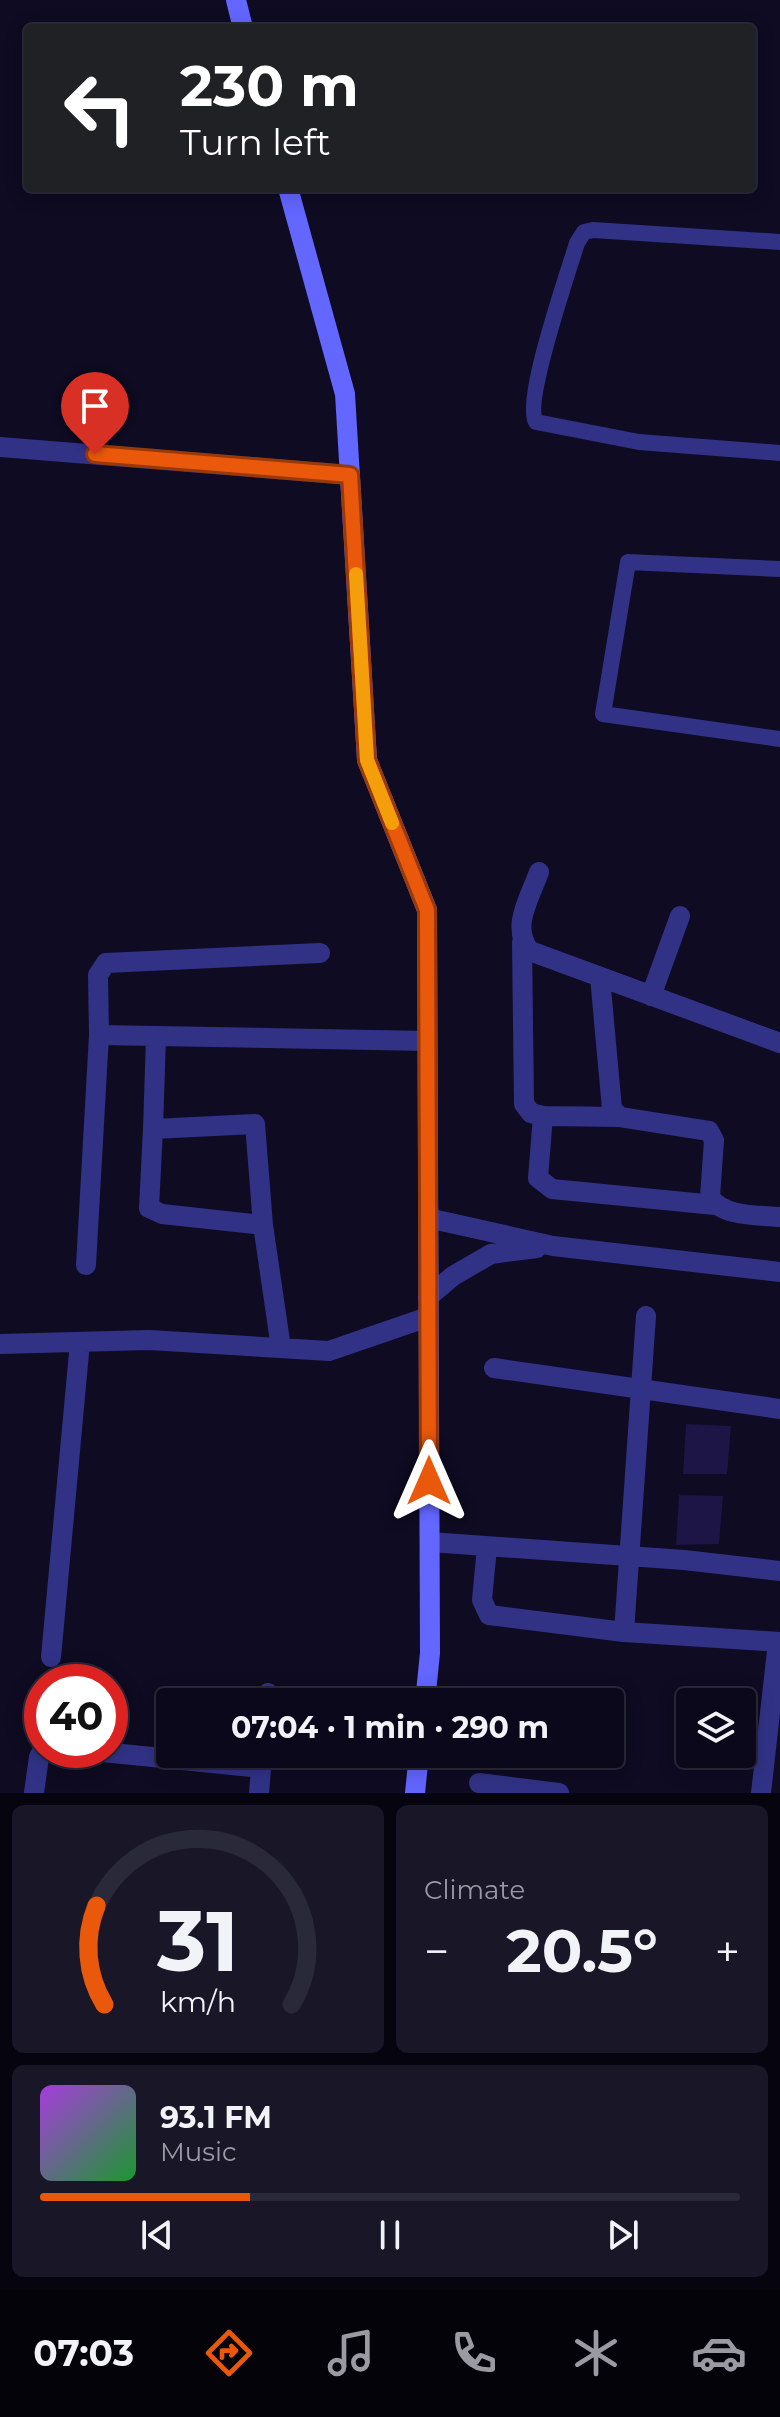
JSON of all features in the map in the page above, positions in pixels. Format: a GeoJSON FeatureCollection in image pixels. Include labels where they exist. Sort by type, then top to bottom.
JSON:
{"type":"FeatureCollection","features":[{"type":"Feature","properties":{"kind":"street"},"geometry":{"type":"LineString","coordinates":[[236,0],[242,24]]}},
{"type":"Feature","properties":{"kind":"street"},"geometry":{"type":"LineString","coordinates":[[289,192],[345,394],[367,760],[427,910],[430,1653],[426,1688]]}},
{"type":"Feature","properties":{"kind":"street"},"geometry":{"type":"LineString","coordinates":[[0,447],[350,475]]}},
{"type":"Feature","properties":{"kind":"street"},"geometry":{"type":"LineString","coordinates":[[539,872],[519,926],[522,942],[521,1088],[524,1104],[531,1113],[543,1116],[620,1117],[709,1131],[714,1140],[710,1197],[715,1205]]}},
{"type":"Feature","properties":{"kind":"street"},"geometry":{"type":"LineString","coordinates":[[651,996],[680,916]]}},
{"type":"Feature","properties":{"kind":"street"},"geometry":{"type":"LineString","coordinates":[[522,942],[530,951],[780,1043]]}},
{"type":"Feature","properties":{"kind":"street"},"geometry":{"type":"LineString","coordinates":[[86,1265],[99,1035],[98,975],[106,963],[320,953]]}},
{"type":"Feature","properties":{"kind":"street"},"geometry":{"type":"LineString","coordinates":[[600,977],[608,1090],[612,1109],[620,1117]]}},
{"type":"Feature","properties":{"kind":"street"},"geometry":{"type":"LineString","coordinates":[[99,1035],[427,1041]]}},
{"type":"Feature","properties":{"kind":"street"},"geometry":{"type":"LineString","coordinates":[[156,1037],[149,1208],[176,1217],[263,1225]]}},
{"type":"Feature","properties":{"kind":"street"},"geometry":{"type":"LineString","coordinates":[[543,1116],[538,1178],[552,1189],[715,1205],[729,1211],[780,1217]]}},
{"type":"Feature","properties":{"kind":"street"},"geometry":{"type":"LineString","coordinates":[[153,1129],[255,1124],[263,1225],[281,1348]]}},
{"type":"Feature","properties":{"kind":"street"},"geometry":{"type":"LineString","coordinates":[[428,1218],[553,1246],[780,1272]]}},
{"type":"Feature","properties":{"kind":"street"},"geometry":{"type":"LineString","coordinates":[[0,1344],[149,1340],[329,1351],[383,1335],[428,1307],[453,1276],[491,1254],[553,1246]]}},
{"type":"Feature","properties":{"kind":"street"},"geometry":{"type":"LineString","coordinates":[[624,1632],[646,1316]]}},
{"type":"Feature","properties":{"kind":"street"},"geometry":{"type":"LineString","coordinates":[[51,1657],[80,1342]]}},
{"type":"Feature","properties":{"kind":"street"},"geometry":{"type":"LineString","coordinates":[[494,1368],[780,1409]]}},
{"type":"Feature","properties":{"kind":"street"},"geometry":{"type":"LineString","coordinates":[[430,1542],[629,1556],[780,1571]]}},
{"type":"Feature","properties":{"kind":"street"},"geometry":{"type":"LineString","coordinates":[[487,1547],[482,1600],[489,1615],[624,1632],[779,1642],[761,1793]]}},
{"type":"Feature","properties":{"kind":"street"},"geometry":{"type":"LineString","coordinates":[[128,1753],[156,1754]]}},
{"type":"Feature","properties":{"kind":"street"},"geometry":{"type":"LineString","coordinates":[[34,1793],[39,1768]]}},
{"type":"Feature","properties":{"kind":"street"},"geometry":{"type":"LineString","coordinates":[[259,1793],[261,1768]]}},
{"type":"Feature","properties":{"kind":"street"},"geometry":{"type":"LineString","coordinates":[[415,1793],[418,1768]]}},
{"type":"Feature","properties":{"kind":"street"},"geometry":{"type":"LineString","coordinates":[[479,1783],[559,1793]]}},
{"type":"Feature","properties":{"kind":"lane"},"geometry":{"type":"LineString","coordinates":[[780,242],[593,230],[584,232],[577,243],[534,389],[531,415],[536,422],[592,435],[780,453]]}},
{"type":"Feature","properties":{"kind":"lane"},"geometry":{"type":"LineString","coordinates":[[780,569],[628,562],[603,714],[780,739]]}},
{"type":"Feature","properties":{"kind":"building"},"geometry":{"type":"Polygon","coordinates":[[[686,1424],[731,1426],[727,1474],[683,1474],[686,1424]]]}},
{"type":"Feature","properties":{"kind":"building"},"geometry":{"type":"Polygon","coordinates":[[[679,1495],[723,1496],[719,1544],[676,1545],[679,1495]]]}},
{"type":"Feature","properties":{"kind":"slow traffic"},"geometry":{"type":"LineString","coordinates":[[356,574],[367,760],[392,823]]}},
{"type":"Feature","properties":{"kind":"route"},"geometry":{"type":"LineString","coordinates":[[95,454],[350,475],[367,760],[427,910],[429,1481]]}}]}
